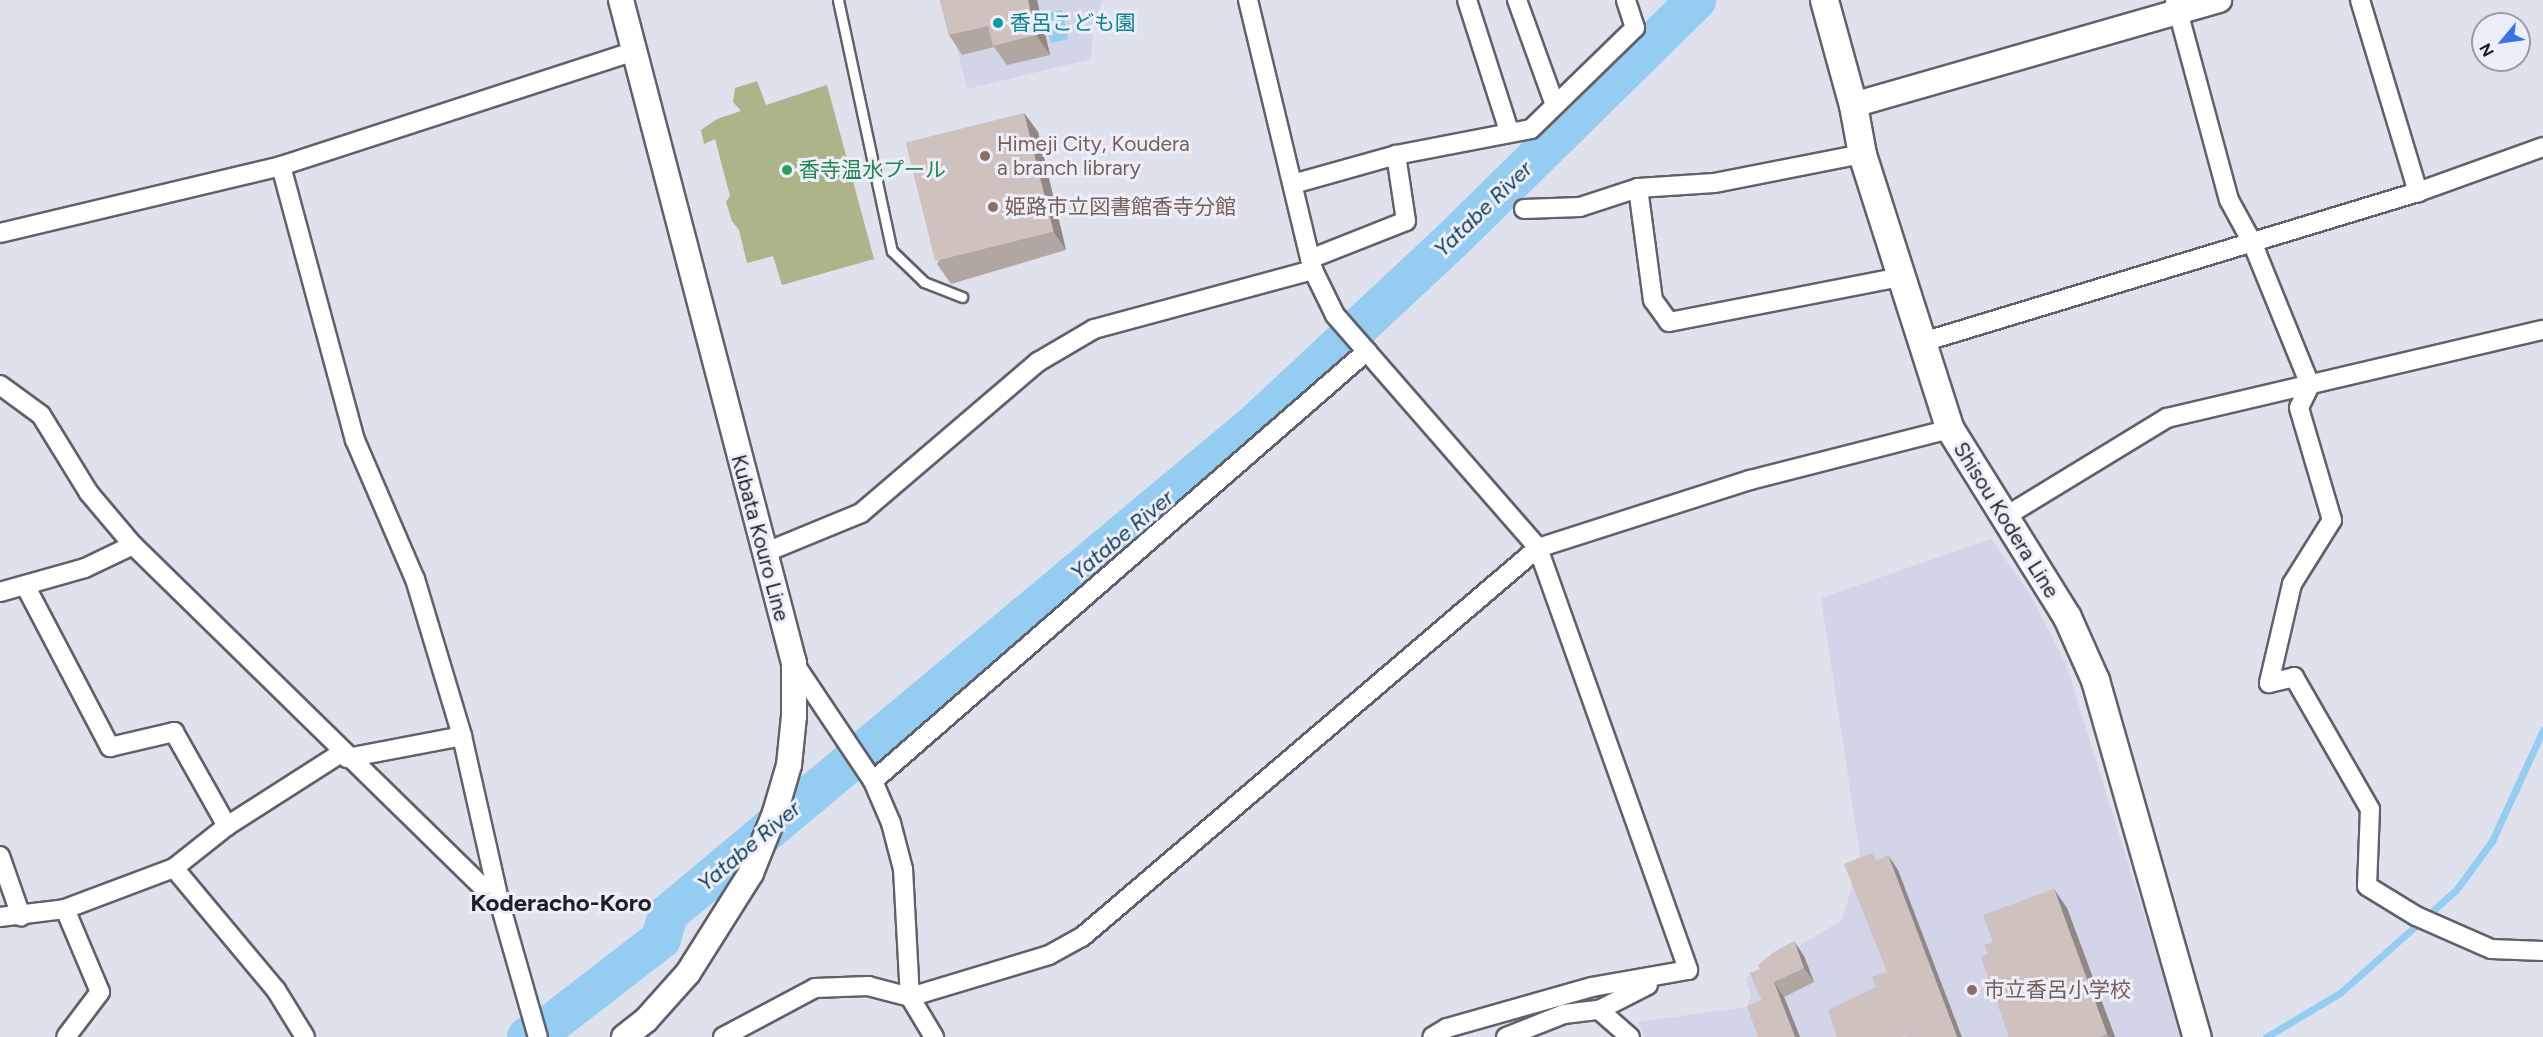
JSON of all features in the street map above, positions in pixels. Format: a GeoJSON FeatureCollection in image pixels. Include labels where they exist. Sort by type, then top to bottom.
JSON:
{"type":"FeatureCollection","features":[{"type":"Feature","properties":{"kind":"main road","name":"Kubata Kouro Line"},"geometry":{"type":"LineString","coordinates":[[621,0],[764,553],[795,663],[795,716],[789,765],[775,813],[751,873],[688,972],[646,1020],[624,1037]]}},
{"type":"Feature","properties":{"kind":"main road","name":"Shisou Kodera Line"},"geometry":{"type":"LineString","coordinates":[[1824,0],[1853,105],[1862,154],[1950,429],[2003,518],[2067,617],[2096,680],[2197,1037]]}},
{"type":"Feature","properties":{"kind":"main road"},"geometry":{"type":"LineString","coordinates":[[1853,105],[2176,6],[2219,0]]}},
{"type":"Feature","properties":{"kind":"street"},"geometry":{"type":"LineString","coordinates":[[1248,0],[1312,264],[1335,315],[1538,548],[1688,970]]}},
{"type":"Feature","properties":{"kind":"street"},"geometry":{"type":"LineString","coordinates":[[1467,0],[1509,131]]}},
{"type":"Feature","properties":{"kind":"street"},"geometry":{"type":"LineString","coordinates":[[1517,0],[1555,105]]}},
{"type":"Feature","properties":{"kind":"street"},"geometry":{"type":"LineString","coordinates":[[1293,184],[1396,155],[1509,131],[1531,129],[1635,28],[1626,0]]}},
{"type":"Feature","properties":{"kind":"street"},"geometry":{"type":"LineString","coordinates":[[2360,0],[2418,192]]}},
{"type":"Feature","properties":{"kind":"street"},"geometry":{"type":"LineString","coordinates":[[2176,6],[2229,200],[2252,242],[2310,385],[2299,408],[2332,520],[2292,584],[2269,683],[2294,677],[2370,809],[2367,886],[2416,916],[2440,924],[2491,949],[2543,951]]}},
{"type":"Feature","properties":{"kind":"street"},"geometry":{"type":"LineString","coordinates":[[0,232],[281,166],[635,51]]}},
{"type":"Feature","properties":{"kind":"street"},"geometry":{"type":"LineString","coordinates":[[1923,342],[2418,192],[2543,147]]}},
{"type":"Feature","properties":{"kind":"street"},"geometry":{"type":"LineString","coordinates":[[1524,209],[1580,207],[1638,188],[1714,183],[1862,154]]}},
{"type":"Feature","properties":{"kind":"street"},"geometry":{"type":"LineString","coordinates":[[764,553],[861,513],[1038,362],[1094,329],[1312,264],[1406,220],[1396,155]]}},
{"type":"Feature","properties":{"kind":"street"},"geometry":{"type":"LineString","coordinates":[[281,166],[355,441],[415,579],[462,736],[500,904],[538,1037]]}},
{"type":"Feature","properties":{"kind":"street"},"geometry":{"type":"LineString","coordinates":[[1638,188],[1653,300],[1669,322],[1901,277]]}},
{"type":"Feature","properties":{"kind":"street"},"geometry":{"type":"LineString","coordinates":[[2003,518],[2167,418],[2543,330]]}},
{"type":"Feature","properties":{"kind":"street"},"geometry":{"type":"LineString","coordinates":[[873,781],[1367,351]]}},
{"type":"Feature","properties":{"kind":"street"},"geometry":{"type":"LineString","coordinates":[[0,385],[41,415],[89,492],[133,545],[344,755],[500,904]]}},
{"type":"Feature","properties":{"kind":"street"},"geometry":{"type":"LineString","coordinates":[[723,1037],[815,988],[868,986],[910,998],[1049,955],[1082,937],[1538,548],[1750,480],[1950,429]]}},
{"type":"Feature","properties":{"kind":"street"},"geometry":{"type":"LineString","coordinates":[[0,592],[26,587],[85,568],[133,545]]}},
{"type":"Feature","properties":{"kind":"street"},"geometry":{"type":"LineString","coordinates":[[26,587],[110,747],[174,732],[227,826]]}},
{"type":"Feature","properties":{"kind":"street"},"geometry":{"type":"LineString","coordinates":[[795,663],[873,781],[891,823],[903,869],[910,998],[934,1037]]}},
{"type":"Feature","properties":{"kind":"street"},"geometry":{"type":"LineString","coordinates":[[0,917],[65,909],[174,868],[227,826],[344,755],[462,736]]}},
{"type":"Feature","properties":{"kind":"street"},"geometry":{"type":"LineString","coordinates":[[0,855],[21,916]]}},
{"type":"Feature","properties":{"kind":"street"},"geometry":{"type":"LineString","coordinates":[[174,868],[276,990],[304,1037]]}},
{"type":"Feature","properties":{"kind":"street"},"geometry":{"type":"LineString","coordinates":[[65,909],[100,992],[66,1037]]}},
{"type":"Feature","properties":{"kind":"street"},"geometry":{"type":"LineString","coordinates":[[1506,1037],[1564,1014],[1599,1010],[1630,992],[1688,970]]}},
{"type":"Feature","properties":{"kind":"street"},"geometry":{"type":"LineString","coordinates":[[1432,1037],[1447,1028],[1592,987],[1688,970]]}},
{"type":"Feature","properties":{"kind":"street"},"geometry":{"type":"LineString","coordinates":[[1599,1010],[1630,1037]]}},
{"type":"Feature","properties":{"kind":"lane"},"geometry":{"type":"LineString","coordinates":[[838,0],[892,251],[924,282],[962,297]]}},
{"type":"Feature","properties":{"kind":"shaded area"},"geometry":{"type":"Polygon","coordinates":[[[945,0],[1103,0],[1093,28],[1091,59],[967,89],[945,0]]]}},
{"type":"Feature","properties":{"kind":"shaded area"},"geometry":{"type":"Polygon","coordinates":[[[1991,539],[2031,596],[2066,664],[2182,1037],[1645,1037],[1637,1022],[1747,1007],[1751,994],[1745,978],[1842,920],[1854,879],[1863,875],[1821,598],[1991,539]]]}},
{"type":"Feature","properties":{"kind":"green space","name":"香寺温水プール"},"geometry":{"type":"Polygon","coordinates":[[[757,81],[766,105],[827,85],[874,259],[782,285],[773,256],[747,263],[739,230],[732,221],[726,202],[730,196],[715,139],[704,144],[701,130],[717,119],[741,111],[733,102],[735,88],[757,81]]]}},
{"type":"Feature","properties":{"kind":"water"},"geometry":{"type":"Polygon","coordinates":[[[1062,10],[1068,39],[1051,43],[1044,14],[1062,10]]]}},
{"type":"Feature","properties":{"kind":"building"},"geometry":{"type":"Polygon","coordinates":[[[940,0],[1028,0],[1036,35],[993,46],[988,26],[949,35],[940,0]]]}},
{"type":"Feature","properties":{"kind":"building","name":"姫路市立図書館香寺分館"},"geometry":{"type":"Polygon","coordinates":[[[1024,113],[1054,231],[935,261],[906,143],[1024,113]]]}},
{"type":"Feature","properties":{"kind":"building"},"geometry":{"type":"Polygon","coordinates":[[[1872,853],[1877,861],[1888,855],[1957,1037],[1906,1037],[1906,1035],[1901,1037],[1837,1037],[1828,1010],[1876,987],[1872,977],[1887,972],[1844,864],[1872,853]]]}},
{"type":"Feature","properties":{"kind":"building"},"geometry":{"type":"Polygon","coordinates":[[[2054,889],[2107,1034],[2099,1037],[2009,1037],[1981,957],[1988,954],[1984,945],[1993,942],[1983,915],[2054,889]]]}},
{"type":"Feature","properties":{"kind":"building"},"geometry":{"type":"Polygon","coordinates":[[[1794,941],[1804,968],[1774,982],[1795,1037],[1758,1037],[1747,1006],[1762,1000],[1750,973],[1760,969],[1758,965],[1774,952],[1794,941]]]}},
{"type":"Feature","properties":{"kind":"waterway","name":"Yatabe River"},"geometry":{"type":"LineString","coordinates":[[527,1037],[551,1024],[661,939],[668,914],[1256,423],[1446,246],[1696,0]]}},
{"type":"Feature","properties":{"kind":"waterway"},"geometry":{"type":"LineString","coordinates":[[2266,1037],[2340,993],[2456,890],[2492,841],[2543,730]]}},
{"type":"Feature","properties":{"kind":"place","name":"香呂こども園"},"geometry":{"type":"Point","coordinates":[998,23]}},
{"type":"Feature","properties":{"kind":"place","name":"Himeji City, Koudera a branch library"},"geometry":{"type":"Point","coordinates":[985,156]}},
{"type":"Feature","properties":{"kind":"place","name":"香寺温水プール"},"geometry":{"type":"Point","coordinates":[787,170]}},
{"type":"Feature","properties":{"kind":"place","name":"姫路市立図書館香寺分館"},"geometry":{"type":"Point","coordinates":[993,207]}},
{"type":"Feature","properties":{"kind":"place","name":"市立香呂小学校"},"geometry":{"type":"Point","coordinates":[1972,990]}},
{"type":"Feature","properties":{"kind":"district","name":"Koderacho-Koro"},"geometry":{"type":"Point","coordinates":[561,903]}}]}
